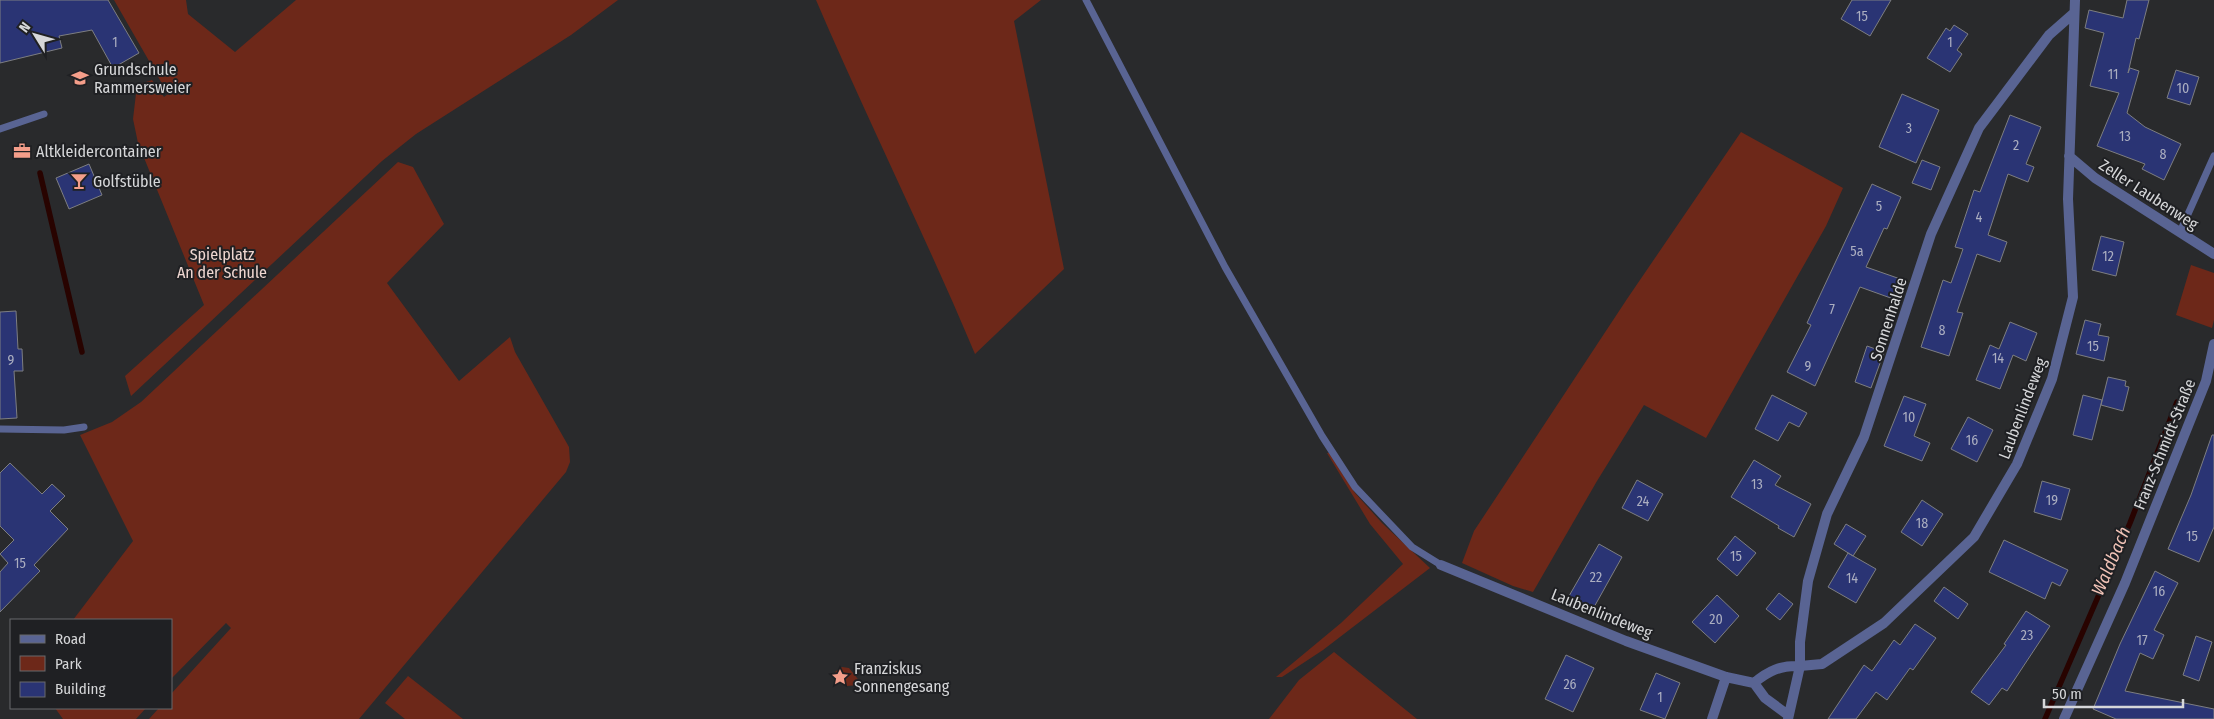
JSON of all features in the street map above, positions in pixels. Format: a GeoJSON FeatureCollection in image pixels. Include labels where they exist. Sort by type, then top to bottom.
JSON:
{"type":"FeatureCollection","features":[{"type":"Feature","properties":{"kind":"street","name":"Laubenlindeweg"},"geometry":{"type":"LineString","coordinates":[[1441,565],[1626,641],[1726,677],[1754,683],[1765,673],[1776,668],[1789,665],[1822,664],[1891,616],[1974,537],[2017,464],[2052,379],[2073,297],[2068,199],[2075,0]]}},
{"type":"Feature","properties":{"kind":"street","name":"Sonnenhalde"},"geometry":{"type":"LineString","coordinates":[[1800,666],[1800,642],[1808,581],[1828,514],[1864,438],[1931,234],[1980,128],[2049,35],[2074,13]]}},
{"type":"Feature","properties":{"kind":"street","name":"Zeller Laubenweg"},"geometry":{"type":"LineString","coordinates":[[2069,156],[2095,178],[2214,254]]}},
{"type":"Feature","properties":{"kind":"street","name":"Franz-Schmidt-Straße"},"geometry":{"type":"LineString","coordinates":[[2064,719],[2125,583],[2203,390],[2214,344]]}},
{"type":"Feature","properties":{"kind":"street"},"geometry":{"type":"LineString","coordinates":[[1754,683],[1765,698],[1788,717],[1800,666]]}},
{"type":"Feature","properties":{"kind":"street"},"geometry":{"type":"LineString","coordinates":[[1712,719],[1726,677]]}},
{"type":"Feature","properties":{"kind":"lane"},"geometry":{"type":"LineString","coordinates":[[1086,0],[1225,267],[1322,436],[1355,487],[1412,547],[1441,565]]}},
{"type":"Feature","properties":{"kind":"lane"},"geometry":{"type":"LineString","coordinates":[[0,129],[44,114]]}},
{"type":"Feature","properties":{"kind":"lane"},"geometry":{"type":"LineString","coordinates":[[2180,232],[2214,156]]}},
{"type":"Feature","properties":{"kind":"lane"},"geometry":{"type":"LineString","coordinates":[[0,429],[64,430],[84,427]]}},
{"type":"Feature","properties":{"kind":"green space","name":"Spielplatz An der Schule"},"geometry":{"type":"Polygon","coordinates":[[[114,0],[186,0],[188,14],[235,52],[296,0],[618,0],[571,35],[416,134],[382,161],[131,396],[125,376],[204,305],[138,143],[133,119],[137,85],[152,80],[164,97],[168,94],[114,0]]]}},
{"type":"Feature","properties":{"kind":"green space"},"geometry":{"type":"Polygon","coordinates":[[[816,0],[1041,0],[1014,21],[1064,269],[975,354],[855,89],[816,0]]]}},
{"type":"Feature","properties":{"kind":"green space"},"geometry":{"type":"Polygon","coordinates":[[[1741,132],[1843,188],[1826,226],[1706,438],[1644,405],[1597,481],[1533,592],[1513,586],[1462,563],[1474,531],[1627,299],[1741,132]]]}},
{"type":"Feature","properties":{"kind":"green space"},"geometry":{"type":"Polygon","coordinates":[[[398,162],[413,167],[444,224],[387,283],[459,381],[510,337],[515,352],[569,447],[570,462],[566,472],[359,719],[149,719],[158,709],[172,709],[172,693],[231,628],[226,623],[172,678],[172,619],[74,619],[133,541],[80,435],[112,422],[141,402],[398,162]]]}},
{"type":"Feature","properties":{"kind":"green space"},"geometry":{"type":"Polygon","coordinates":[[[2191,265],[2214,273],[2214,320],[2212,328],[2176,315],[2191,265]]]}},
{"type":"Feature","properties":{"kind":"green space"},"geometry":{"type":"Polygon","coordinates":[[[1327,453],[1329,453],[1355,493],[1382,523],[1430,568],[1323,650],[1282,677],[1276,677],[1341,623],[1403,564],[1370,524],[1327,453]]]}},
{"type":"Feature","properties":{"kind":"green space"},"geometry":{"type":"Polygon","coordinates":[[[1334,652],[1417,719],[1269,719],[1299,680],[1334,652]]]}},
{"type":"Feature","properties":{"kind":"green space"},"geometry":{"type":"Polygon","coordinates":[[[842,667],[849,668],[865,688],[858,685],[847,686],[835,672],[842,667]]]}},
{"type":"Feature","properties":{"kind":"green space"},"geometry":{"type":"Polygon","coordinates":[[[408,676],[463,719],[405,719],[385,703],[408,676]]]}},
{"type":"Feature","properties":{"kind":"green space"},"geometry":{"type":"Polygon","coordinates":[[[56,709],[145,709],[136,719],[63,719],[56,709]]]}},
{"type":"Feature","properties":{"kind":"building"},"geometry":{"type":"Polygon","coordinates":[[[0,0],[108,0],[139,53],[113,68],[92,30],[59,36],[62,48],[0,63],[0,0]]]}},
{"type":"Feature","properties":{"kind":"building"},"geometry":{"type":"Polygon","coordinates":[[[1852,0],[1891,0],[1870,36],[1841,19],[1852,0]]]}},
{"type":"Feature","properties":{"kind":"building"},"geometry":{"type":"Polygon","coordinates":[[[2127,0],[2149,0],[2139,39],[2136,38],[2128,73],[2130,68],[2139,71],[2127,113],[2145,127],[2181,144],[2164,180],[2142,169],[2145,164],[2097,146],[2119,93],[2090,86],[2104,33],[2085,28],[2089,10],[2123,18],[2127,0]]]}},
{"type":"Feature","properties":{"kind":"building"},"geometry":{"type":"Polygon","coordinates":[[[1954,25],[1968,34],[1957,50],[1962,54],[1950,72],[1927,58],[1946,28],[1950,31],[1954,25]]]}},
{"type":"Feature","properties":{"kind":"building"},"geometry":{"type":"Polygon","coordinates":[[[2176,70],[2199,77],[2190,105],[2167,98],[2176,70]]]}},
{"type":"Feature","properties":{"kind":"building"},"geometry":{"type":"Polygon","coordinates":[[[1902,94],[1939,110],[1916,163],[1879,147],[1902,94]]]}},
{"type":"Feature","properties":{"kind":"building"},"geometry":{"type":"Polygon","coordinates":[[[2010,115],[2041,127],[2026,164],[2034,167],[2028,182],[2008,174],[1988,235],[2007,242],[2000,262],[1977,254],[1957,312],[1963,313],[1949,356],[1921,347],[1943,280],[1951,283],[1963,249],[1955,247],[1974,190],[1980,192],[2010,115]]]}},
{"type":"Feature","properties":{"kind":"building"},"geometry":{"type":"Polygon","coordinates":[[[1922,160],[1940,167],[1931,190],[1912,183],[1922,160]]]}},
{"type":"Feature","properties":{"kind":"building"},"geometry":{"type":"Polygon","coordinates":[[[89,164],[102,195],[69,209],[56,178],[89,164]]]}},
{"type":"Feature","properties":{"kind":"building"},"geometry":{"type":"Polygon","coordinates":[[[1872,184],[1901,197],[1887,229],[1884,228],[1866,267],[1906,281],[1899,301],[1860,287],[1815,386],[1787,372],[1811,325],[1807,323],[1872,184]]]}},
{"type":"Feature","properties":{"kind":"building"},"geometry":{"type":"Polygon","coordinates":[[[2101,236],[2124,242],[2116,276],[2092,270],[2101,236]]]}},
{"type":"Feature","properties":{"kind":"building"},"geometry":{"type":"Polygon","coordinates":[[[16,311],[18,349],[22,349],[23,371],[14,371],[17,418],[0,419],[0,312],[16,311]]]}},
{"type":"Feature","properties":{"kind":"building"},"geometry":{"type":"Polygon","coordinates":[[[2085,320],[2101,324],[2098,335],[2109,337],[2104,361],[2076,354],[2085,320]]]}},
{"type":"Feature","properties":{"kind":"building"},"geometry":{"type":"Polygon","coordinates":[[[2010,322],[2037,333],[2026,361],[2013,355],[2000,389],[1976,380],[1990,345],[1999,349],[2010,322]]]}},
{"type":"Feature","properties":{"kind":"building"},"geometry":{"type":"Polygon","coordinates":[[[1867,346],[1884,352],[1871,388],[1855,382],[1867,346]]]}},
{"type":"Feature","properties":{"kind":"building"},"geometry":{"type":"Polygon","coordinates":[[[2108,377],[2126,381],[2125,386],[2129,387],[2123,411],[2101,405],[2108,377]]]}},
{"type":"Feature","properties":{"kind":"building"},"geometry":{"type":"Polygon","coordinates":[[[1772,395],[1807,413],[1799,427],[1789,422],[1778,441],[1755,429],[1772,395]]]}},
{"type":"Feature","properties":{"kind":"building"},"geometry":{"type":"Polygon","coordinates":[[[2083,395],[2102,400],[2092,440],[2073,435],[2083,395]]]}},
{"type":"Feature","properties":{"kind":"building"},"geometry":{"type":"Polygon","coordinates":[[[1904,396],[1926,404],[1914,436],[1930,443],[1922,461],[1884,446],[1904,396]]]}},
{"type":"Feature","properties":{"kind":"building"},"geometry":{"type":"Polygon","coordinates":[[[1968,417],[1993,430],[1977,462],[1951,449],[1968,417]]]}},
{"type":"Feature","properties":{"kind":"building"},"geometry":{"type":"Polygon","coordinates":[[[2212,435],[2214,435],[2214,527],[2199,562],[2168,549],[2191,495],[2212,435]]]}},
{"type":"Feature","properties":{"kind":"building"},"geometry":{"type":"Polygon","coordinates":[[[1754,460],[1781,476],[1775,485],[1811,504],[1794,537],[1731,497],[1754,460]]]}},
{"type":"Feature","properties":{"kind":"building"},"geometry":{"type":"Polygon","coordinates":[[[10,463],[42,494],[52,484],[65,496],[50,511],[68,529],[34,565],[40,571],[0,612],[0,572],[8,563],[0,554],[14,540],[0,526],[0,473],[10,463]]]}},
{"type":"Feature","properties":{"kind":"building"},"geometry":{"type":"Polygon","coordinates":[[[1637,480],[1663,494],[1648,521],[1622,508],[1637,480]]]}},
{"type":"Feature","properties":{"kind":"building"},"geometry":{"type":"Polygon","coordinates":[[[2042,481],[2070,489],[2061,520],[2034,512],[2042,481]]]}},
{"type":"Feature","properties":{"kind":"building"},"geometry":{"type":"Polygon","coordinates":[[[1922,500],[1943,514],[1922,546],[1901,532],[1922,500]]]}},
{"type":"Feature","properties":{"kind":"building"},"geometry":{"type":"Polygon","coordinates":[[[1846,524],[1866,536],[1853,556],[1834,544],[1846,524]]]}},
{"type":"Feature","properties":{"kind":"building"},"geometry":{"type":"Polygon","coordinates":[[[1735,536],[1756,553],[1737,576],[1717,559],[1735,536]]]}},
{"type":"Feature","properties":{"kind":"building"},"geometry":{"type":"Polygon","coordinates":[[[2004,540],[2068,570],[2060,586],[2052,582],[2045,599],[1989,572],[2004,540]]]}},
{"type":"Feature","properties":{"kind":"building"},"geometry":{"type":"Polygon","coordinates":[[[1599,544],[1622,557],[1593,609],[1569,596],[1599,544]]]}},
{"type":"Feature","properties":{"kind":"building"},"geometry":{"type":"Polygon","coordinates":[[[1848,553],[1876,569],[1856,603],[1828,587],[1848,553]]]}},
{"type":"Feature","properties":{"kind":"building"},"geometry":{"type":"Polygon","coordinates":[[[2155,571],[2178,583],[2154,630],[2164,635],[2153,659],[2140,653],[2125,691],[2214,709],[2214,719],[2116,719],[2093,709],[2120,644],[2155,571]]]}},
{"type":"Feature","properties":{"kind":"building"},"geometry":{"type":"Polygon","coordinates":[[[1944,587],[1968,604],[1958,619],[1934,601],[1944,587]]]}},
{"type":"Feature","properties":{"kind":"building"},"geometry":{"type":"Polygon","coordinates":[[[1779,593],[1793,604],[1780,620],[1766,609],[1779,593]]]}},
{"type":"Feature","properties":{"kind":"building"},"geometry":{"type":"Polygon","coordinates":[[[1717,595],[1739,616],[1715,643],[1692,622],[1717,595]]]}},
{"type":"Feature","properties":{"kind":"building"},"geometry":{"type":"Polygon","coordinates":[[[2026,611],[2050,626],[2007,691],[2002,688],[1989,705],[1971,692],[2006,645],[2004,644],[2026,611]]]}},
{"type":"Feature","properties":{"kind":"building"},"geometry":{"type":"Polygon","coordinates":[[[1915,624],[1936,638],[1913,670],[1910,668],[1887,700],[1876,692],[1856,719],[1828,719],[1864,665],[1872,671],[1894,640],[1900,645],[1915,624]]]}},
{"type":"Feature","properties":{"kind":"building"},"geometry":{"type":"Polygon","coordinates":[[[2196,636],[2212,642],[2199,681],[2183,675],[2196,636]]]}},
{"type":"Feature","properties":{"kind":"building"},"geometry":{"type":"Polygon","coordinates":[[[1566,655],[1594,668],[1573,712],[1545,699],[1566,655]]]}},
{"type":"Feature","properties":{"kind":"building"},"geometry":{"type":"Polygon","coordinates":[[[1656,673],[1680,683],[1665,719],[1640,710],[1656,673]]]}},
{"type":"Feature","properties":{"kind":"waterway"},"geometry":{"type":"LineString","coordinates":[[40,173],[82,352]]}},
{"type":"Feature","properties":{"kind":"waterway","name":"Waldbach"},"geometry":{"type":"LineString","coordinates":[[2045,719],[2130,523],[2177,402]]}},
{"type":"Feature","properties":{"kind":"place","name":"Grundschule Rammersweier"},"geometry":{"type":"Point","coordinates":[80,78]}},
{"type":"Feature","properties":{"kind":"place","name":"Altkleidercontainer"},"geometry":{"type":"Point","coordinates":[22,151]}},
{"type":"Feature","properties":{"kind":"place","name":"Golfstüble"},"geometry":{"type":"Point","coordinates":[79,181]}},
{"type":"Feature","properties":{"kind":"place","name":"Franziskus Sonnengesang"},"geometry":{"type":"Point","coordinates":[840,677]}}]}
